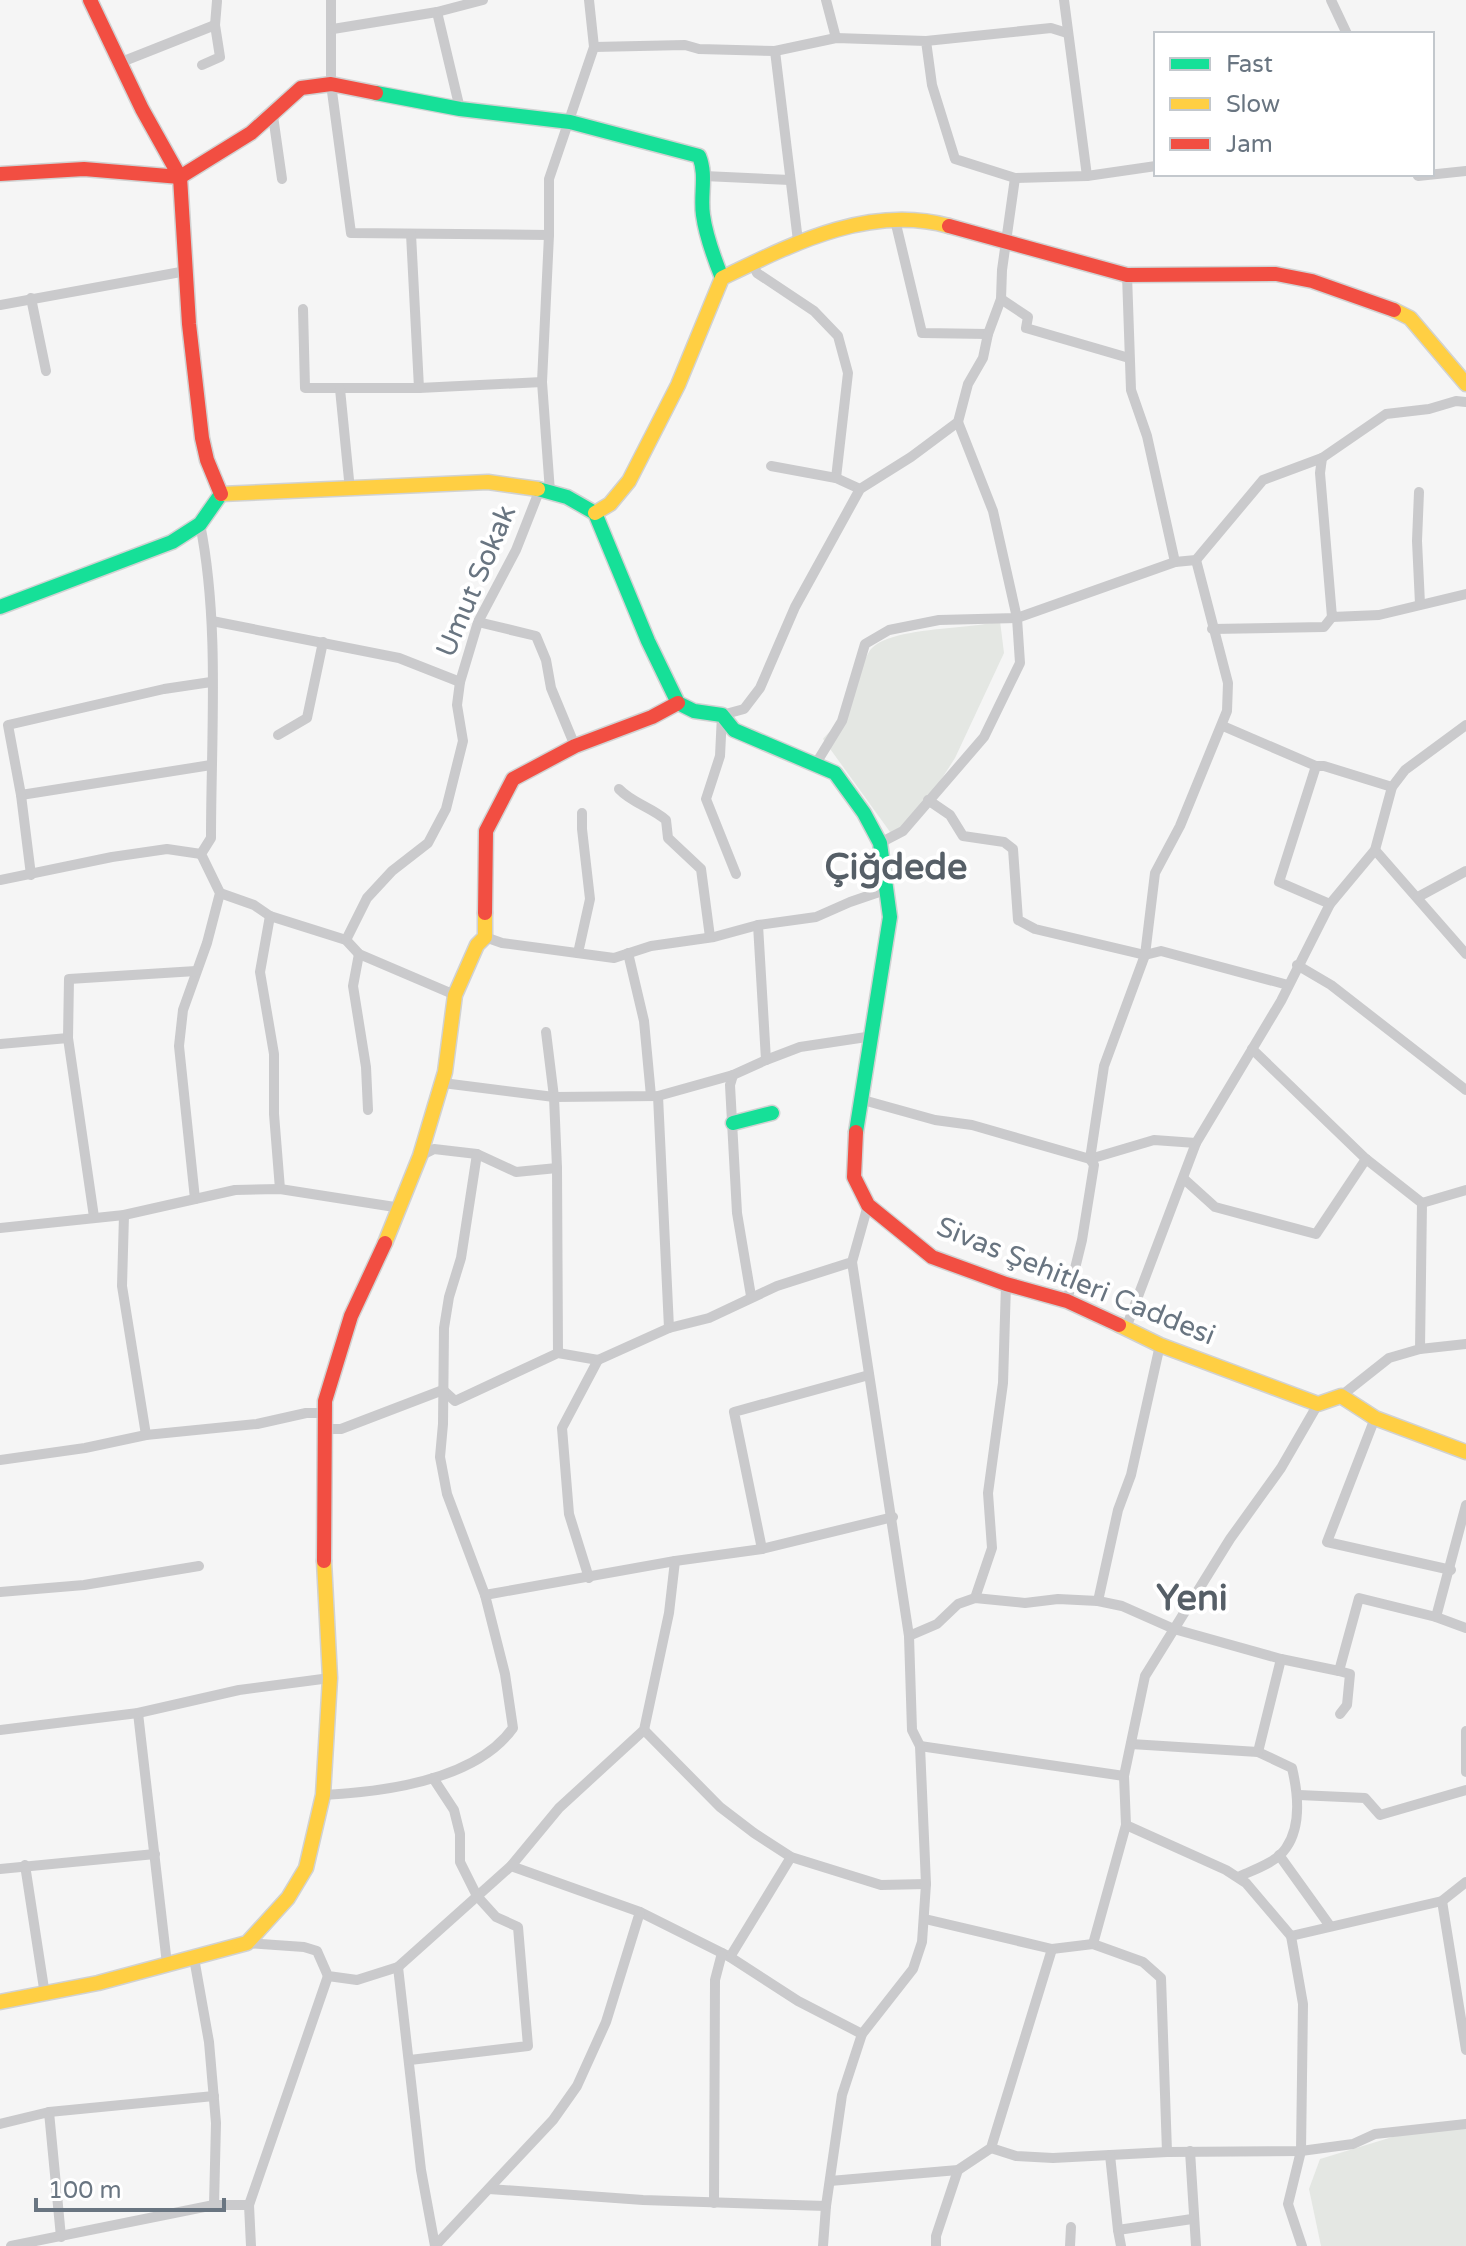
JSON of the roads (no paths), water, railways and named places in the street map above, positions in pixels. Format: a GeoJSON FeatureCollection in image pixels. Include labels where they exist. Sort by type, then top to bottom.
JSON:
{"type":"FeatureCollection","features":[{"type":"Feature","properties":{"kind":"street"},"geometry":{"type":"LineString","coordinates":[[90,0],[119,63],[180,177],[189,324],[202,438],[221,494]]}},
{"type":"Feature","properties":{"kind":"street"},"geometry":{"type":"LineString","coordinates":[[202,65],[220,57],[215,25],[218,0]]}},
{"type":"Feature","properties":{"kind":"street"},"geometry":{"type":"LineString","coordinates":[[331,0],[331,84],[351,233],[549,235]]}},
{"type":"Feature","properties":{"kind":"street"},"geometry":{"type":"LineString","coordinates":[[333,29],[437,12],[483,0]]}},
{"type":"Feature","properties":{"kind":"street"},"geometry":{"type":"LineString","coordinates":[[589,0],[594,47],[685,45],[699,49],[775,51],[836,38],[926,41],[1051,28],[1067,33]]}},
{"type":"Feature","properties":{"kind":"street"},"geometry":{"type":"LineString","coordinates":[[826,0],[836,38]]}},
{"type":"Feature","properties":{"kind":"street"},"geometry":{"type":"LineString","coordinates":[[1064,0],[1087,176]]}},
{"type":"Feature","properties":{"kind":"street"},"geometry":{"type":"LineString","coordinates":[[1331,0],[1346,32]]}},
{"type":"Feature","properties":{"kind":"street"},"geometry":{"type":"LineString","coordinates":[[437,12],[460,109]]}},
{"type":"Feature","properties":{"kind":"street"},"geometry":{"type":"LineString","coordinates":[[119,63],[215,25]]}},
{"type":"Feature","properties":{"kind":"street"},"geometry":{"type":"LineString","coordinates":[[926,41],[932,85],[955,159],[1015,178],[1087,176],[1154,166]]}},
{"type":"Feature","properties":{"kind":"street","name":"Umut Sokak"},"geometry":{"type":"LineString","coordinates":[[346,940],[367,898],[392,871],[428,843],[446,809],[463,741],[457,705],[460,682],[478,622],[545,490],[542,382],[549,179],[594,47]]}},
{"type":"Feature","properties":{"kind":"street"},"geometry":{"type":"LineString","coordinates":[[775,51],[798,241]]}},
{"type":"Feature","properties":{"kind":"street"},"geometry":{"type":"LineString","coordinates":[[0,174],[84,169],[180,177],[251,133],[301,88],[331,84],[460,109],[570,122],[699,156],[704,166],[702,205],[709,245],[722,278]]}},
{"type":"Feature","properties":{"kind":"street"},"geometry":{"type":"LineString","coordinates":[[273,116],[282,179]]}},
{"type":"Feature","properties":{"kind":"street"},"geometry":{"type":"LineString","coordinates":[[1434,174],[1466,171]]}},
{"type":"Feature","properties":{"kind":"street"},"geometry":{"type":"LineString","coordinates":[[704,176],[790,180]]}},
{"type":"Feature","properties":{"kind":"street"},"geometry":{"type":"LineString","coordinates":[[880,843],[903,831],[984,737],[1020,663],[1017,618],[993,511],[958,422],[968,384],[983,358],[1001,299],[1015,178]]}},
{"type":"Feature","properties":{"kind":"street"},"geometry":{"type":"LineString","coordinates":[[595,513],[610,504],[629,481],[678,385],[722,278],[798,241],[844,227],[895,220],[933,222],[1127,275],[1276,274],[1312,281],[1381,304],[1410,318],[1466,384]]}},
{"type":"Feature","properties":{"kind":"street"},"geometry":{"type":"LineString","coordinates":[[895,220],[922,333],[988,334]]}},
{"type":"Feature","properties":{"kind":"street"},"geometry":{"type":"LineString","coordinates":[[411,234],[419,388]]}},
{"type":"Feature","properties":{"kind":"street"},"geometry":{"type":"LineString","coordinates":[[752,263],[757,273],[814,311],[838,336],[848,373],[836,478]]}},
{"type":"Feature","properties":{"kind":"street"},"geometry":{"type":"LineString","coordinates":[[0,305],[186,271]]}},
{"type":"Feature","properties":{"kind":"street"},"geometry":{"type":"LineString","coordinates":[[1127,275],[1131,390],[1147,436],[1175,562]]}},
{"type":"Feature","properties":{"kind":"street"},"geometry":{"type":"LineString","coordinates":[[31,298],[46,371]]}},
{"type":"Feature","properties":{"kind":"street"},"geometry":{"type":"LineString","coordinates":[[1001,299],[1028,317],[1026,328],[1129,358]]}},
{"type":"Feature","properties":{"kind":"street"},"geometry":{"type":"LineString","coordinates":[[303,309],[305,388],[419,388],[542,382]]}},
{"type":"Feature","properties":{"kind":"street"},"geometry":{"type":"LineString","coordinates":[[340,389],[350,490]]}},
{"type":"Feature","properties":{"kind":"street"},"geometry":{"type":"LineString","coordinates":[[815,765],[842,721],[865,644],[889,630],[939,620],[1017,618],[1175,562],[1196,560],[1263,480],[1322,458],[1386,414],[1429,409],[1456,401],[1466,402]]}},
{"type":"Feature","properties":{"kind":"street"},"geometry":{"type":"LineString","coordinates":[[221,494],[488,482],[545,490],[567,497],[595,513],[648,641],[678,703],[694,711],[722,715],[744,709],[760,688],[795,607],[860,489],[958,422]]}},
{"type":"Feature","properties":{"kind":"street"},"geometry":{"type":"LineString","coordinates":[[1212,629],[1324,627],[1332,617],[1320,473],[1322,458]]}},
{"type":"Feature","properties":{"kind":"street"},"geometry":{"type":"LineString","coordinates":[[771,466],[836,478],[860,489]]}},
{"type":"Feature","properties":{"kind":"street"},"geometry":{"type":"LineString","coordinates":[[1419,492],[1417,541],[1420,604]]}},
{"type":"Feature","properties":{"kind":"street"},"geometry":{"type":"LineString","coordinates":[[0,607],[172,542],[200,524],[221,494]]}},
{"type":"Feature","properties":{"kind":"street"},"geometry":{"type":"LineString","coordinates":[[200,524],[207,557],[212,621],[211,838],[201,854]]}},
{"type":"Feature","properties":{"kind":"street"},"geometry":{"type":"LineString","coordinates":[[1067,1301],[1082,1240],[1094,1165],[1090,1159],[1104,1066],[1145,955],[1155,873],[1180,826],[1227,711],[1228,683],[1196,560]]}},
{"type":"Feature","properties":{"kind":"street"},"geometry":{"type":"LineString","coordinates":[[1332,617],[1379,615],[1466,594]]}},
{"type":"Feature","properties":{"kind":"street"},"geometry":{"type":"LineString","coordinates":[[212,621],[399,658],[460,682]]}},
{"type":"Feature","properties":{"kind":"street"},"geometry":{"type":"LineString","coordinates":[[478,622],[536,636],[546,660],[551,688],[575,746]]}},
{"type":"Feature","properties":{"kind":"street"},"geometry":{"type":"LineString","coordinates":[[278,735],[307,718],[323,642]]}},
{"type":"Feature","properties":{"kind":"street"},"geometry":{"type":"LineString","coordinates":[[31,875],[8,725],[164,689],[211,682]]}},
{"type":"Feature","properties":{"kind":"street"},"geometry":{"type":"LineString","coordinates":[[247,1943],[288,1898],[306,1868],[318,1825],[323,1795],[330,1678],[323,1550],[325,1401],[351,1316],[401,1208],[420,1156],[443,1083],[455,995],[477,945],[485,937],[486,831],[513,779],[575,746],[652,717],[678,703]]}},
{"type":"Feature","properties":{"kind":"street"},"geometry":{"type":"LineString","coordinates":[[722,715],[734,730],[835,773],[864,813],[880,843],[890,917],[856,1134],[854,1177],[868,1205],[852,1262],[909,1636],[912,1730],[920,1746],[925,1919],[922,1942],[913,1969],[862,2034],[842,2095],[823,2246]]}},
{"type":"Feature","properties":{"kind":"street"},"geometry":{"type":"LineString","coordinates":[[722,715],[720,756],[706,799],[736,874]]}},
{"type":"Feature","properties":{"kind":"street"},"geometry":{"type":"LineString","coordinates":[[1126,1328],[1196,1143],[1288,985],[1330,904],[1375,850],[1392,787],[1405,770],[1466,725]]}},
{"type":"Feature","properties":{"kind":"street"},"geometry":{"type":"LineString","coordinates":[[1223,726],[1316,766],[1392,787]]}},
{"type":"Feature","properties":{"kind":"street"},"geometry":{"type":"LineString","coordinates":[[21,795],[211,765]]}},
{"type":"Feature","properties":{"kind":"street"},"geometry":{"type":"LineString","coordinates":[[1316,766],[1279,882],[1330,904]]}},
{"type":"Feature","properties":{"kind":"street"},"geometry":{"type":"LineString","coordinates":[[619,789],[666,820],[668,838],[701,869],[710,937]]}},
{"type":"Feature","properties":{"kind":"street"},"geometry":{"type":"LineString","coordinates":[[928,800],[950,815],[963,836],[1004,842],[1013,849],[1018,920],[1035,929],[1145,955],[1161,951],[1288,985]]}},
{"type":"Feature","properties":{"kind":"street"},"geometry":{"type":"LineString","coordinates":[[578,953],[590,899],[582,813]]}},
{"type":"Feature","properties":{"kind":"street"},"geometry":{"type":"LineString","coordinates":[[0,880],[167,849],[201,854]]}},
{"type":"Feature","properties":{"kind":"street"},"geometry":{"type":"LineString","coordinates":[[1375,850],[1466,954]]}},
{"type":"Feature","properties":{"kind":"street"},"geometry":{"type":"LineString","coordinates":[[195,1199],[179,1046],[183,1010],[207,943],[220,893],[201,854]]}},
{"type":"Feature","properties":{"kind":"street"},"geometry":{"type":"LineString","coordinates":[[1418,897],[1466,871]]}},
{"type":"Feature","properties":{"kind":"street"},"geometry":{"type":"LineString","coordinates":[[485,937],[502,943],[614,958],[651,946],[816,917],[888,889]]}},
{"type":"Feature","properties":{"kind":"street"},"geometry":{"type":"LineString","coordinates":[[220,893],[254,905],[270,916],[346,940],[359,954],[455,995]]}},
{"type":"Feature","properties":{"kind":"street"},"geometry":{"type":"LineString","coordinates":[[270,916],[260,972],[274,1054],[274,1114],[280,1189]]}},
{"type":"Feature","properties":{"kind":"street"},"geometry":{"type":"LineString","coordinates":[[758,925],[766,1060]]}},
{"type":"Feature","properties":{"kind":"street"},"geometry":{"type":"LineString","coordinates":[[628,953],[644,1021],[655,1096],[669,1328]]}},
{"type":"Feature","properties":{"kind":"street"},"geometry":{"type":"LineString","coordinates":[[359,954],[353,986],[366,1067],[368,1110]]}},
{"type":"Feature","properties":{"kind":"street"},"geometry":{"type":"LineString","coordinates":[[1297,965],[1331,985],[1466,1090]]}},
{"type":"Feature","properties":{"kind":"street"},"geometry":{"type":"LineString","coordinates":[[94,1217],[68,1038],[69,979],[196,971]]}},
{"type":"Feature","properties":{"kind":"street"},"geometry":{"type":"LineString","coordinates":[[546,1032],[554,1097],[557,1168],[558,1353]]}},
{"type":"Feature","properties":{"kind":"street"},"geometry":{"type":"LineString","coordinates":[[443,1083],[554,1097],[655,1096],[733,1075],[800,1047],[873,1036]]}},
{"type":"Feature","properties":{"kind":"street"},"geometry":{"type":"LineString","coordinates":[[0,1044],[68,1038]]}},
{"type":"Feature","properties":{"kind":"street"},"geometry":{"type":"LineString","coordinates":[[1252,1049],[1366,1159],[1422,1203]]}},
{"type":"Feature","properties":{"kind":"street"},"geometry":{"type":"LineString","coordinates":[[733,1075],[730,1085],[737,1213],[751,1296]]}},
{"type":"Feature","properties":{"kind":"street"},"geometry":{"type":"LineString","coordinates":[[863,1100],[935,1120],[972,1125],[1090,1159],[1154,1140],[1196,1143]]}},
{"type":"Feature","properties":{"kind":"street"},"geometry":{"type":"LineString","coordinates":[[733,1123],[772,1113]]}},
{"type":"Feature","properties":{"kind":"street"},"geometry":{"type":"LineString","coordinates":[[420,1156],[434,1149],[477,1154],[516,1172],[557,1168]]}},
{"type":"Feature","properties":{"kind":"street"},"geometry":{"type":"LineString","coordinates":[[323,1795],[367,1793],[433,1778],[471,1764],[506,1738],[513,1728],[505,1674],[485,1595],[447,1494],[440,1457],[444,1328],[449,1297],[461,1258],[477,1154]]}},
{"type":"Feature","properties":{"kind":"street"},"geometry":{"type":"LineString","coordinates":[[1184,1179],[1215,1207],[1316,1234],[1366,1159]]}},
{"type":"Feature","properties":{"kind":"street"},"geometry":{"type":"LineString","coordinates":[[0,1228],[124,1215],[235,1190],[280,1189],[401,1208]]}},
{"type":"Feature","properties":{"kind":"street"},"geometry":{"type":"LineString","coordinates":[[1422,1203],[1466,1190]]}},
{"type":"Feature","properties":{"kind":"street"},"geometry":{"type":"LineString","coordinates":[[1420,1349],[1422,1203]]}},
{"type":"Feature","properties":{"kind":"street","name":"Sivas Şehitleri Caddesi"},"geometry":{"type":"LineString","coordinates":[[868,1205],[932,1257],[1006,1284],[1067,1301],[1160,1345],[1318,1404]]}},
{"type":"Feature","properties":{"kind":"street"},"geometry":{"type":"LineString","coordinates":[[124,1215],[122,1286],[146,1435]]}},
{"type":"Feature","properties":{"kind":"street"},"geometry":{"type":"LineString","coordinates":[[443,1390],[455,1401],[558,1353],[598,1360],[669,1328],[709,1318],[751,1296],[852,1262]]}},
{"type":"Feature","properties":{"kind":"street"},"geometry":{"type":"LineString","coordinates":[[975,1598],[992,1548],[988,1493],[1003,1383],[1006,1284]]}},
{"type":"Feature","properties":{"kind":"street"},"geometry":{"type":"LineString","coordinates":[[1093,1944],[1126,1825],[1124,1776],[1145,1676],[1174,1629],[1230,1539],[1281,1468],[1318,1404],[1341,1396],[1389,1358],[1420,1349],[1466,1344]]}},
{"type":"Feature","properties":{"kind":"street"},"geometry":{"type":"LineString","coordinates":[[1098,1601],[1118,1510],[1131,1475],[1160,1345]]}},
{"type":"Feature","properties":{"kind":"street"},"geometry":{"type":"LineString","coordinates":[[589,1578],[569,1514],[562,1428],[598,1360]]}},
{"type":"Feature","properties":{"kind":"street"},"geometry":{"type":"LineString","coordinates":[[762,1549],[734,1412],[869,1375]]}},
{"type":"Feature","properties":{"kind":"street"},"geometry":{"type":"LineString","coordinates":[[323,1429],[341,1429],[443,1390]]}},
{"type":"Feature","properties":{"kind":"street"},"geometry":{"type":"LineString","coordinates":[[1341,1396],[1375,1418],[1466,1452]]}},
{"type":"Feature","properties":{"kind":"street"},"geometry":{"type":"LineString","coordinates":[[0,1460],[85,1448],[146,1435],[257,1424],[306,1413],[324,1413]]}},
{"type":"Feature","properties":{"kind":"street"},"geometry":{"type":"LineString","coordinates":[[1375,1418],[1327,1542],[1451,1570]]}},
{"type":"Feature","properties":{"kind":"street"},"geometry":{"type":"LineString","coordinates":[[1436,1617],[1451,1570],[1456,1533],[1466,1505]]}},
{"type":"Feature","properties":{"kind":"street"},"geometry":{"type":"LineString","coordinates":[[485,1595],[675,1561],[762,1549],[893,1517]]}},
{"type":"Feature","properties":{"kind":"street"},"geometry":{"type":"LineString","coordinates":[[328,1976],[357,1980],[398,1967],[511,1866],[559,1808],[644,1730],[669,1613],[675,1561]]}},
{"type":"Feature","properties":{"kind":"street"},"geometry":{"type":"LineString","coordinates":[[0,1592],[84,1585],[199,1566]]}},
{"type":"Feature","properties":{"kind":"street"},"geometry":{"type":"LineString","coordinates":[[909,1636],[937,1624],[958,1604],[975,1598],[1025,1603],[1058,1599],[1098,1601],[1122,1606],[1174,1629],[1281,1659],[1350,1674],[1347,1705],[1340,1714]]}},
{"type":"Feature","properties":{"kind":"street"},"geometry":{"type":"LineString","coordinates":[[1339,1671],[1359,1598],[1436,1617],[1466,1628]]}},
{"type":"Feature","properties":{"kind":"street"},"geometry":{"type":"LineString","coordinates":[[1258,1752],[1281,1659]]}},
{"type":"Feature","properties":{"kind":"street"},"geometry":{"type":"LineString","coordinates":[[0,1730],[138,1713],[239,1690],[330,1678]]}},
{"type":"Feature","properties":{"kind":"street"},"geometry":{"type":"LineString","coordinates":[[138,1713],[167,1964]]}},
{"type":"Feature","properties":{"kind":"street"},"geometry":{"type":"LineString","coordinates":[[644,1730],[720,1807],[791,1857],[881,1885],[926,1884]]}},
{"type":"Feature","properties":{"kind":"street"},"geometry":{"type":"LineString","coordinates":[[1466,1731],[1466,1772]]}},
{"type":"Feature","properties":{"kind":"street"},"geometry":{"type":"LineString","coordinates":[[1131,1744],[1258,1752],[1292,1768],[1299,1795],[1295,1830],[1286,1849],[1238,1877]]}},
{"type":"Feature","properties":{"kind":"street"},"geometry":{"type":"LineString","coordinates":[[920,1746],[1124,1776]]}},
{"type":"Feature","properties":{"kind":"street"},"geometry":{"type":"LineString","coordinates":[[410,2060],[528,2046],[518,1927],[496,1917],[477,1896],[460,1862],[460,1834],[454,1810],[433,1778]]}},
{"type":"Feature","properties":{"kind":"street"},"geometry":{"type":"LineString","coordinates":[[1299,1795],[1365,1798],[1380,1815],[1466,1790]]}},
{"type":"Feature","properties":{"kind":"street"},"geometry":{"type":"LineString","coordinates":[[1126,1825],[1238,1877],[1291,1936],[1303,2004],[1301,2151],[1288,2204],[1302,2246]]}},
{"type":"Feature","properties":{"kind":"street"},"geometry":{"type":"LineString","coordinates":[[0,1869],[155,1854]]}},
{"type":"Feature","properties":{"kind":"street"},"geometry":{"type":"LineString","coordinates":[[1279,1855],[1330,1926]]}},
{"type":"Feature","properties":{"kind":"street"},"geometry":{"type":"LineString","coordinates":[[714,2203],[715,1980],[726,1955],[791,1857]]}},
{"type":"Feature","properties":{"kind":"street"},"geometry":{"type":"LineString","coordinates":[[25,1865],[45,1995]]}},
{"type":"Feature","properties":{"kind":"street"},"geometry":{"type":"LineString","coordinates":[[511,1866],[640,1912],[726,1955],[798,2001],[862,2034]]}},
{"type":"Feature","properties":{"kind":"street"},"geometry":{"type":"LineString","coordinates":[[1291,1936],[1442,1901],[1466,1882]]}},
{"type":"Feature","properties":{"kind":"street"},"geometry":{"type":"LineString","coordinates":[[1442,1901],[1466,2050]]}},
{"type":"Feature","properties":{"kind":"street"},"geometry":{"type":"LineString","coordinates":[[435,2246],[553,2120],[577,2086],[606,2022],[640,1912]]}},
{"type":"Feature","properties":{"kind":"street"},"geometry":{"type":"LineString","coordinates":[[925,1919],[1052,1949],[1093,1944],[1143,1962],[1161,1978],[1167,2152]]}},
{"type":"Feature","properties":{"kind":"street"},"geometry":{"type":"LineString","coordinates":[[0,2002],[45,1995],[247,1943],[304,1947],[317,1951],[328,1976],[249,2205],[251,2246]]}},
{"type":"Feature","properties":{"kind":"street"},"geometry":{"type":"LineString","coordinates":[[830,2181],[958,2170],[991,2148],[1052,1949]]}},
{"type":"Feature","properties":{"kind":"street"},"geometry":{"type":"LineString","coordinates":[[194,1958],[209,2042],[214,2096],[214,2205]]}},
{"type":"Feature","properties":{"kind":"street"},"geometry":{"type":"LineString","coordinates":[[398,1967],[421,2170],[435,2246]]}},
{"type":"Feature","properties":{"kind":"street"},"geometry":{"type":"LineString","coordinates":[[0,2124],[49,2112],[214,2096]]}},
{"type":"Feature","properties":{"kind":"street"},"geometry":{"type":"LineString","coordinates":[[49,2112],[61,2237]]}},
{"type":"Feature","properties":{"kind":"street"},"geometry":{"type":"LineString","coordinates":[[991,2148],[1016,2156],[1053,2158],[1190,2151],[1301,2151],[1353,2144],[1375,2134],[1466,2124]]}},
{"type":"Feature","properties":{"kind":"street"},"geometry":{"type":"LineString","coordinates":[[1190,2151],[1196,2246]]}},
{"type":"Feature","properties":{"kind":"street"},"geometry":{"type":"LineString","coordinates":[[1110,2155],[1121,2246]]}},
{"type":"Feature","properties":{"kind":"street"},"geometry":{"type":"LineString","coordinates":[[936,2246],[936,2236],[958,2170]]}},
{"type":"Feature","properties":{"kind":"street"},"geometry":{"type":"LineString","coordinates":[[489,2189],[714,2203],[826,2206]]}},
{"type":"Feature","properties":{"kind":"street"},"geometry":{"type":"LineString","coordinates":[[11,2246],[214,2205],[249,2205]]}},
{"type":"Feature","properties":{"kind":"street"},"geometry":{"type":"LineString","coordinates":[[1118,2230],[1192,2219]]}},
{"type":"Feature","properties":{"kind":"street"},"geometry":{"type":"LineString","coordinates":[[1070,2246],[1071,2227]]}},
{"type":"Feature","properties":{"kind":"district","name":"Çiğdede"},"geometry":{"type":"Point","coordinates":[896,867]}},
{"type":"Feature","properties":{"kind":"district","name":"Yeni"},"geometry":{"type":"Point","coordinates":[1192,1598]}}]}
